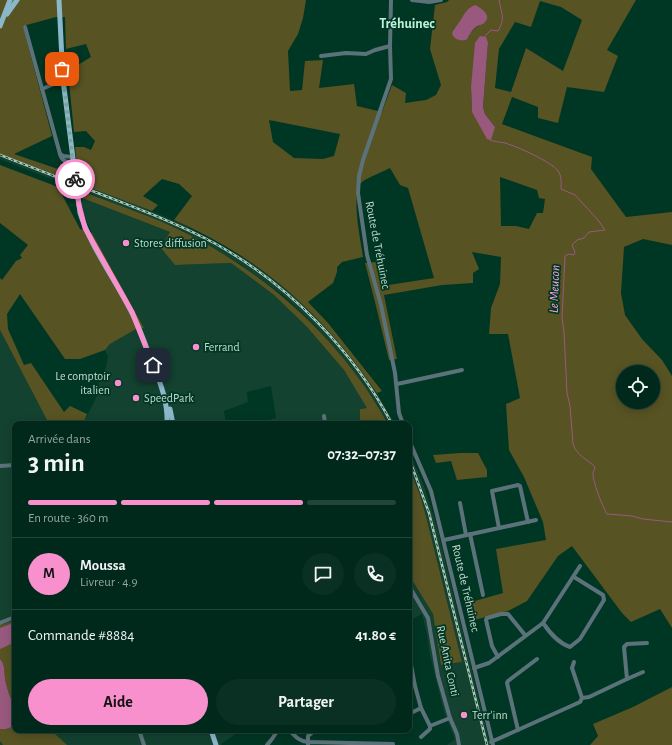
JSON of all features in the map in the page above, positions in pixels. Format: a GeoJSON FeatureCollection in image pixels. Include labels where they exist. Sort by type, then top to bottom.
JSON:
{"type":"FeatureCollection","features":[{"type":"Feature","properties":{"kind":"main road"},"geometry":{"type":"LineString","coordinates":[[3,20],[10,0]]}},
{"type":"Feature","properties":{"kind":"main road"},"geometry":{"type":"LineString","coordinates":[[0,26],[15,0]]}},
{"type":"Feature","properties":{"kind":"main road"},"geometry":{"type":"LineString","coordinates":[[55,0],[59,18]]}},
{"type":"Feature","properties":{"kind":"main road"},"geometry":{"type":"LineString","coordinates":[[59,0],[62,80],[80,213],[87,231],[132,312],[162,388],[167,404],[167,421]]}},
{"type":"Feature","properties":{"kind":"main road"},"geometry":{"type":"LineString","coordinates":[[162,388],[168,400],[172,421]]}},
{"type":"Feature","properties":{"kind":"main road"},"geometry":{"type":"LineString","coordinates":[[212,733],[216,745]]}},
{"type":"Feature","properties":{"kind":"street","name":"Route de Tréhuinec"},"geometry":{"type":"LineString","coordinates":[[391,0],[391,79],[363,160],[359,176],[358,193],[368,255],[397,384],[399,413],[402,421]]}},
{"type":"Feature","properties":{"kind":"street"},"geometry":{"type":"LineString","coordinates":[[412,0],[429,2],[441,0]]}},
{"type":"Feature","properties":{"kind":"street"},"geometry":{"type":"LineString","coordinates":[[25,27],[60,154],[65,162],[73,163]]}},
{"type":"Feature","properties":{"kind":"street"},"geometry":{"type":"LineString","coordinates":[[321,56],[366,54],[390,46]]}},
{"type":"Feature","properties":{"kind":"street"},"geometry":{"type":"LineString","coordinates":[[42,89],[62,80]]}},
{"type":"Feature","properties":{"kind":"street"},"geometry":{"type":"LineString","coordinates":[[60,154],[72,157]]}},
{"type":"Feature","properties":{"kind":"street"},"geometry":{"type":"LineString","coordinates":[[397,384],[462,370]]}},
{"type":"Feature","properties":{"kind":"street"},"geometry":{"type":"LineString","coordinates":[[324,416],[325,421]]}},
{"type":"Feature","properties":{"kind":"street","name":"Route de Tréhuinec"},"geometry":{"type":"LineString","coordinates":[[412,447],[431,491],[492,743]]}},
{"type":"Feature","properties":{"kind":"street"},"geometry":{"type":"LineString","coordinates":[[0,466],[12,465]]}},
{"type":"Feature","properties":{"kind":"street"},"geometry":{"type":"LineString","coordinates":[[499,528],[492,491],[518,485],[520,486],[528,522]]}},
{"type":"Feature","properties":{"kind":"street"},"geometry":{"type":"LineString","coordinates":[[460,503],[483,595]]}},
{"type":"Feature","properties":{"kind":"street"},"geometry":{"type":"LineString","coordinates":[[444,540],[536,520]]}},
{"type":"Feature","properties":{"kind":"street"},"geometry":{"type":"LineString","coordinates":[[474,668],[489,663],[543,623],[580,566]]}},
{"type":"Feature","properties":{"kind":"street"},"geometry":{"type":"LineString","coordinates":[[543,623],[550,633],[563,645],[570,647],[580,639],[604,600],[602,595],[574,577]]}},
{"type":"Feature","properties":{"kind":"street","name":"Rue Anita Conti"},"geometry":{"type":"LineString","coordinates":[[412,591],[428,618],[438,676],[450,718],[457,734],[458,745]]}},
{"type":"Feature","properties":{"kind":"street"},"geometry":{"type":"LineString","coordinates":[[498,657],[492,646],[486,620],[487,618],[501,614],[508,614],[525,635]]}},
{"type":"Feature","properties":{"kind":"street"},"geometry":{"type":"LineString","coordinates":[[0,623],[12,618]]}},
{"type":"Feature","properties":{"kind":"street"},"geometry":{"type":"LineString","coordinates":[[627,680],[624,646],[627,644],[647,642]]}},
{"type":"Feature","properties":{"kind":"street"},"geometry":{"type":"LineString","coordinates":[[518,730],[507,683],[537,659]]}},
{"type":"Feature","properties":{"kind":"street"},"geometry":{"type":"LineString","coordinates":[[574,662],[572,668],[582,698]]}},
{"type":"Feature","properties":{"kind":"street"},"geometry":{"type":"LineString","coordinates":[[412,670],[421,708],[430,726]]}},
{"type":"Feature","properties":{"kind":"street"},"geometry":{"type":"LineString","coordinates":[[582,698],[589,698],[643,672]]}},
{"type":"Feature","properties":{"kind":"street"},"geometry":{"type":"LineString","coordinates":[[492,743],[577,704],[582,698]]}},
{"type":"Feature","properties":{"kind":"street"},"geometry":{"type":"LineString","coordinates":[[412,712],[421,708]]}},
{"type":"Feature","properties":{"kind":"street"},"geometry":{"type":"LineString","coordinates":[[421,737],[430,729],[430,726],[450,718]]}},
{"type":"Feature","properties":{"kind":"street"},"geometry":{"type":"LineString","coordinates":[[140,733],[144,745]]}},
{"type":"Feature","properties":{"kind":"street"},"geometry":{"type":"LineString","coordinates":[[266,745],[276,733]]}},
{"type":"Feature","properties":{"kind":"street"},"geometry":{"type":"LineString","coordinates":[[292,733],[301,741],[308,743],[393,744]]}},
{"type":"Feature","properties":{"kind":"street"},"geometry":{"type":"LineString","coordinates":[[308,743],[308,736],[312,733]]}},
{"type":"Feature","properties":{"kind":"shaded area"},"geometry":{"type":"Polygon","coordinates":[[[0,0],[306,0],[303,18],[298,34],[288,51],[290,91],[302,90],[305,61],[323,60],[319,88],[354,84],[357,106],[382,112],[392,85],[406,93],[405,103],[426,100],[436,95],[441,85],[430,49],[435,5],[447,2],[449,0],[636,0],[607,50],[618,56],[604,92],[567,87],[558,123],[538,118],[538,107],[512,97],[502,124],[592,157],[591,169],[626,217],[672,212],[672,245],[643,239],[624,247],[621,293],[625,315],[642,339],[662,360],[672,376],[672,628],[660,609],[631,622],[622,613],[572,546],[558,556],[527,601],[508,611],[471,621],[464,604],[503,593],[496,549],[546,540],[543,522],[524,477],[509,450],[506,404],[520,398],[508,334],[489,334],[491,308],[500,284],[501,257],[472,252],[479,269],[473,273],[473,283],[442,285],[384,295],[397,359],[389,360],[365,263],[376,262],[382,286],[434,278],[408,188],[400,185],[390,168],[362,182],[357,196],[357,218],[363,257],[342,262],[337,267],[337,272],[333,283],[308,302],[328,323],[382,391],[377,393],[335,338],[313,314],[289,292],[263,271],[235,252],[206,235],[174,220],[192,196],[179,184],[162,179],[143,196],[158,205],[152,211],[0,154],[0,0]],[[540,1],[531,27],[515,22],[499,49],[495,88],[511,92],[526,48],[563,71],[582,20],[561,7],[540,1]],[[56,17],[23,26],[52,136],[14,154],[61,170],[60,164],[77,166],[75,147],[84,147],[91,150],[95,141],[86,131],[74,132],[68,71],[91,57],[86,44],[66,49],[65,17],[56,17]],[[486,20],[458,25],[453,29],[469,37],[475,28],[486,20]],[[488,43],[471,87],[472,112],[495,127],[485,114],[483,107],[488,43]],[[269,120],[273,142],[294,158],[323,159],[334,156],[340,134],[269,120]],[[500,177],[501,226],[516,226],[529,229],[537,213],[543,213],[545,199],[539,198],[537,190],[500,177]]]}},
{"type":"Feature","properties":{"kind":"shaded area"},"geometry":{"type":"Polygon","coordinates":[[[475,5],[485,12],[487,19],[483,24],[474,28],[466,40],[456,39],[452,34],[454,30],[467,11],[475,5]]]}},
{"type":"Feature","properties":{"kind":"shaded area"},"geometry":{"type":"Polygon","coordinates":[[[480,36],[486,37],[488,43],[483,107],[485,114],[495,127],[491,140],[487,139],[472,112],[471,87],[475,43],[480,36]]]}},
{"type":"Feature","properties":{"kind":"shaded area"},"geometry":{"type":"Polygon","coordinates":[[[0,154],[134,204],[182,224],[249,261],[288,291],[321,321],[352,357],[375,390],[393,421],[386,421],[376,403],[350,366],[317,328],[284,296],[240,264],[185,232],[0,159],[0,154]]]}},
{"type":"Feature","properties":{"kind":"shaded area"},"geometry":{"type":"Polygon","coordinates":[[[0,165],[58,187],[80,229],[92,233],[144,328],[136,329],[110,344],[105,350],[80,359],[65,359],[20,294],[7,314],[8,329],[24,365],[31,363],[64,412],[70,406],[87,414],[84,421],[47,421],[0,330],[0,278],[2,280],[16,261],[22,258],[20,255],[28,245],[0,223],[0,165]]]}},
{"type":"Feature","properties":{"kind":"shaded area"},"geometry":{"type":"Polygon","coordinates":[[[82,191],[148,216],[186,233],[247,269],[275,290],[326,338],[349,365],[370,394],[386,421],[360,421],[360,409],[367,408],[344,370],[307,327],[274,295],[231,263],[175,265],[161,248],[170,232],[82,198],[82,191]]]}},
{"type":"Feature","properties":{"kind":"shaded area"},"geometry":{"type":"Polygon","coordinates":[[[82,198],[170,232],[175,265],[231,263],[274,295],[307,327],[344,370],[368,408],[360,409],[360,421],[266,421],[276,418],[271,386],[247,392],[248,402],[224,411],[226,421],[84,421],[98,394],[96,391],[106,367],[108,356],[105,350],[110,344],[136,329],[144,328],[92,233],[82,210],[82,198]]]}},
{"type":"Feature","properties":{"kind":"shaded area"},"geometry":{"type":"Polygon","coordinates":[[[0,330],[47,421],[12,421],[12,733],[237,733],[221,744],[222,745],[0,745],[0,330]]]}},
{"type":"Feature","properties":{"kind":"shaded area"},"geometry":{"type":"Polygon","coordinates":[[[478,453],[487,470],[487,477],[457,480],[451,461],[436,463],[433,455],[478,453]]]}},
{"type":"Feature","properties":{"kind":"shaded area"},"geometry":{"type":"Polygon","coordinates":[[[412,458],[424,486],[436,523],[490,745],[447,745],[455,739],[444,712],[422,614],[412,619],[412,580],[433,614],[441,665],[462,662],[420,495],[412,475],[412,458]]]}},
{"type":"Feature","properties":{"kind":"shaded area"},"geometry":{"type":"Polygon","coordinates":[[[412,475],[426,516],[462,662],[441,665],[433,614],[412,580],[412,475]]]}},
{"type":"Feature","properties":{"kind":"shaded area"},"geometry":{"type":"Polygon","coordinates":[[[12,622],[12,701],[8,692],[4,665],[0,659],[0,625],[12,622]]]}},
{"type":"Feature","properties":{"kind":"shaded area"},"geometry":{"type":"Polygon","coordinates":[[[12,623],[12,643],[0,649],[0,628],[12,623]]]}},
{"type":"Feature","properties":{"kind":"shaded area"},"geometry":{"type":"Polygon","coordinates":[[[0,659],[4,665],[8,692],[12,701],[12,727],[0,729],[0,659]]]}},
{"type":"Feature","properties":{"kind":"shaded area"},"geometry":{"type":"Polygon","coordinates":[[[672,687],[672,745],[590,745],[598,736],[593,724],[633,707],[672,687]]]}},
{"type":"Feature","properties":{"kind":"shaded area"},"geometry":{"type":"Polygon","coordinates":[[[12,727],[12,733],[56,733],[55,734],[67,745],[3,745],[0,741],[0,729],[12,727]]]}},
{"type":"Feature","properties":{"kind":"waterway","name":"Le Meucon"},"geometry":{"type":"LineString","coordinates":[[484,37],[491,30],[498,31],[502,22],[499,0]]}},
{"type":"Feature","properties":{"kind":"waterway","name":"Le Meucon"},"geometry":{"type":"LineString","coordinates":[[490,140],[517,147],[549,163],[558,171],[560,175],[561,189],[575,195],[605,230],[589,232],[584,238],[577,240],[572,245],[575,252],[574,255],[569,254],[565,256],[562,318],[567,393],[570,406],[573,444],[577,452],[595,467],[593,473],[594,482],[607,514],[672,522]]}},
{"type":"Feature","properties":{"kind":"railway"},"geometry":{"type":"LineString","coordinates":[[0,155],[176,224],[203,237],[243,260],[293,299],[317,322],[358,370],[390,421]]}},
{"type":"Feature","properties":{"kind":"railway"},"geometry":{"type":"LineString","coordinates":[[412,466],[429,513],[487,745]]}},
{"type":"Feature","properties":{"kind":"way so far"},"geometry":{"type":"LineString","coordinates":[[62,69],[62,80],[75,179]]}},
{"type":"Feature","properties":{"kind":"place","name":"Stores diffusion"},"geometry":{"type":"Point","coordinates":[126,243]}},
{"type":"Feature","properties":{"kind":"place","name":"Ferrand"},"geometry":{"type":"Point","coordinates":[196,347]}},
{"type":"Feature","properties":{"kind":"place","name":"Le comptoir italien"},"geometry":{"type":"Point","coordinates":[118,383]}},
{"type":"Feature","properties":{"kind":"place","name":"SpeedPark"},"geometry":{"type":"Point","coordinates":[136,398]}},
{"type":"Feature","properties":{"kind":"place","name":"Terr'inn"},"geometry":{"type":"Point","coordinates":[464,715]}},
{"type":"Feature","properties":{"kind":"district","name":"Tréhuinec"},"geometry":{"type":"Point","coordinates":[407,24]}},
{"type":"Feature","properties":{"kind":"route"},"geometry":{"type":"LineString","coordinates":[[75,179],[80,213],[85,228],[132,312],[153,365]]}}]}
